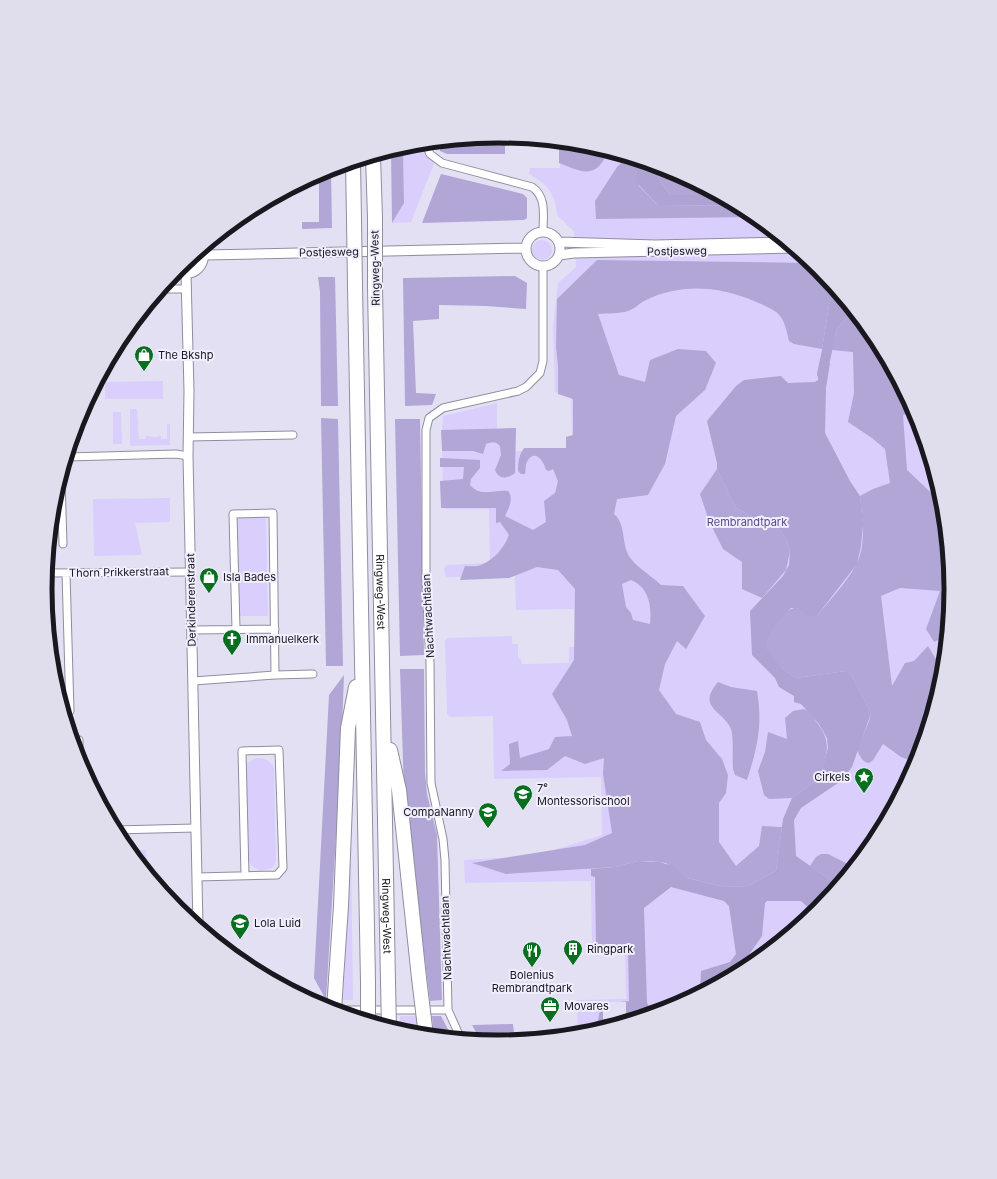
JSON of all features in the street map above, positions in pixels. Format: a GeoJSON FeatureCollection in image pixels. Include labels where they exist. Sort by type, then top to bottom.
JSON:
{"type":"FeatureCollection","features":[{"type":"Feature","properties":{"kind":"highway","name":"Ringweg-West"},"geometry":{"type":"LineString","coordinates":[[373,161],[390,1022]]}},
{"type":"Feature","properties":{"kind":"highway","name":"Ringweg-West"},"geometry":{"type":"LineString","coordinates":[[353,168],[368,1016]]}},
{"type":"Feature","properties":{"kind":"highway"},"geometry":{"type":"LineString","coordinates":[[334,1004],[341,906],[348,728],[362,659]]}},
{"type":"Feature","properties":{"kind":"highway"},"geometry":{"type":"LineString","coordinates":[[383,714],[398,790],[425,1029]]}},
{"type":"Feature","properties":{"kind":"street"},"geometry":{"type":"LineString","coordinates":[[428,149],[430,154],[442,163],[532,187],[537,190],[543,199],[543,232]]}},
{"type":"Feature","properties":{"kind":"street"},"geometry":{"type":"LineString","coordinates":[[543,232],[552,235],[559,242],[559,255],[553,263],[543,266],[531,262],[526,255],[526,248],[531,237],[543,232]]}},
{"type":"Feature","properties":{"kind":"street","name":"Postjesweg"},"geometry":{"type":"LineString","coordinates":[[559,242],[655,244],[779,242]]}},
{"type":"Feature","properties":{"kind":"street","name":"Postjesweg"},"geometry":{"type":"LineString","coordinates":[[208,251],[526,248]]}},
{"type":"Feature","properties":{"kind":"street","name":"Postjesweg"},"geometry":{"type":"LineString","coordinates":[[559,255],[574,253],[786,248]]}},
{"type":"Feature","properties":{"kind":"street"},"geometry":{"type":"LineString","coordinates":[[186,274],[192,273],[202,266],[204,254]]}},
{"type":"Feature","properties":{"kind":"street","name":"Nachtwachtlaan"},"geometry":{"type":"LineString","coordinates":[[459,1034],[448,1010],[445,860],[443,839],[431,783],[430,663],[426,580],[426,430],[429,418],[443,408],[518,391],[534,380],[540,373],[543,362],[543,266]]}},
{"type":"Feature","properties":{"kind":"street","name":"Derkinderenstraat"},"geometry":{"type":"LineString","coordinates":[[186,274],[188,456],[198,919]]}},
{"type":"Feature","properties":{"kind":"street"},"geometry":{"type":"LineString","coordinates":[[169,289],[187,289]]}},
{"type":"Feature","properties":{"kind":"street"},"geometry":{"type":"LineString","coordinates":[[188,438],[293,435]]}},
{"type":"Feature","properties":{"kind":"street"},"geometry":{"type":"LineString","coordinates":[[73,457],[176,454],[188,456]]}},
{"type":"Feature","properties":{"kind":"street"},"geometry":{"type":"LineString","coordinates":[[61,502],[63,544]]}},
{"type":"Feature","properties":{"kind":"street"},"geometry":{"type":"LineString","coordinates":[[236,629],[233,514],[273,513],[275,675]]}},
{"type":"Feature","properties":{"kind":"street","name":"Thorn Prikkerstraat"},"geometry":{"type":"LineString","coordinates":[[53,573],[191,572]]}},
{"type":"Feature","properties":{"kind":"street"},"geometry":{"type":"LineString","coordinates":[[66,573],[70,711]]}},
{"type":"Feature","properties":{"kind":"street"},"geometry":{"type":"LineString","coordinates":[[192,630],[275,629]]}},
{"type":"Feature","properties":{"kind":"street"},"geometry":{"type":"LineString","coordinates":[[193,681],[275,675],[313,674]]}},
{"type":"Feature","properties":{"kind":"street"},"geometry":{"type":"LineString","coordinates":[[197,877],[277,875],[283,868],[279,750],[242,751],[246,875]]}},
{"type":"Feature","properties":{"kind":"street"},"geometry":{"type":"LineString","coordinates":[[122,830],[196,828]]}},
{"type":"Feature","properties":{"kind":"street"},"geometry":{"type":"LineString","coordinates":[[192,914],[198,914]]}},
{"type":"Feature","properties":{"kind":"street"},"geometry":{"type":"LineString","coordinates":[[352,1011],[448,1010]]}},
{"type":"Feature","properties":{"kind":"green space"},"geometry":{"type":"Polygon","coordinates":[[[505,143],[505,154],[447,154],[440,151],[440,147],[469,144],[505,143]]]}},
{"type":"Feature","properties":{"kind":"green space"},"geometry":{"type":"Polygon","coordinates":[[[559,147],[606,156],[596,169],[591,171],[581,171],[559,163],[559,147]]]}},
{"type":"Feature","properties":{"kind":"green space","name":"Rembrandtpark"},"geometry":{"type":"Polygon","coordinates":[[[560,148],[614,158],[669,177],[696,189],[747,218],[770,235],[793,254],[834,295],[870,341],[899,392],[911,419],[930,474],[936,502],[944,560],[945,590],[941,648],[936,677],[930,705],[911,760],[899,787],[870,838],[834,884],[793,925],[770,944],[747,961],[722,976],[696,990],[642,1012],[614,1021],[578,1028],[577,1000],[626,999],[625,952],[592,953],[591,881],[465,883],[464,860],[534,856],[602,835],[601,777],[494,779],[493,716],[450,717],[447,714],[445,641],[448,638],[512,636],[512,644],[518,644],[518,658],[521,659],[522,664],[569,663],[569,647],[575,647],[574,609],[516,610],[515,576],[447,577],[445,575],[444,568],[447,565],[490,563],[489,509],[446,509],[443,507],[443,416],[497,403],[497,429],[508,428],[508,437],[514,451],[566,450],[566,436],[572,436],[571,398],[555,392],[553,327],[558,283],[576,267],[574,232],[557,215],[552,195],[546,186],[529,174],[530,168],[560,168],[560,148]]]}},
{"type":"Feature","properties":{"kind":"green space"},"geometry":{"type":"Polygon","coordinates":[[[424,150],[435,161],[411,222],[392,223],[404,203],[403,154],[424,150]]]}},
{"type":"Feature","properties":{"kind":"green space"},"geometry":{"type":"Polygon","coordinates":[[[403,154],[404,203],[392,223],[391,156],[403,154]]]}},
{"type":"Feature","properties":{"kind":"green space"},"geometry":{"type":"Polygon","coordinates":[[[622,162],[637,165],[639,186],[659,206],[726,205],[746,217],[596,219],[595,201],[617,167],[622,162]]]}},
{"type":"Feature","properties":{"kind":"green space"},"geometry":{"type":"Polygon","coordinates":[[[658,173],[707,195],[670,195],[659,179],[658,173]]]}},
{"type":"Feature","properties":{"kind":"green space"},"geometry":{"type":"Polygon","coordinates":[[[441,174],[523,194],[527,198],[527,218],[524,220],[422,223],[441,174]]]}},
{"type":"Feature","properties":{"kind":"green space"},"geometry":{"type":"Polygon","coordinates":[[[331,176],[332,228],[302,229],[302,222],[319,222],[319,181],[331,176]]]}},
{"type":"Feature","properties":{"kind":"green space"},"geometry":{"type":"Polygon","coordinates":[[[542,240],[549,243],[552,250],[549,257],[542,260],[535,257],[532,250],[535,243],[542,240]]]}},
{"type":"Feature","properties":{"kind":"green space"},"geometry":{"type":"Polygon","coordinates":[[[597,260],[802,263],[836,297],[831,300],[829,305],[822,349],[794,344],[789,341],[785,324],[775,311],[754,301],[727,292],[699,289],[671,291],[644,301],[628,311],[598,314],[619,375],[645,382],[650,360],[678,349],[706,351],[716,363],[705,390],[676,416],[665,464],[648,495],[617,499],[614,514],[618,518],[622,527],[625,547],[629,557],[642,570],[661,585],[683,586],[705,616],[686,649],[677,641],[665,664],[659,690],[676,714],[700,722],[706,740],[722,759],[728,775],[726,793],[719,803],[719,842],[736,866],[759,846],[762,826],[782,827],[776,871],[748,886],[724,887],[687,878],[666,863],[651,861],[638,861],[615,867],[506,874],[472,863],[585,845],[612,833],[603,774],[604,758],[585,764],[565,756],[547,770],[501,771],[510,764],[509,744],[518,741],[520,758],[549,749],[555,737],[572,736],[567,720],[552,694],[574,660],[575,589],[558,570],[537,567],[509,578],[460,580],[465,566],[479,566],[491,560],[502,549],[509,535],[500,522],[496,523],[496,508],[441,508],[440,481],[463,479],[464,467],[440,467],[440,458],[480,460],[480,468],[471,479],[470,485],[474,489],[483,492],[508,491],[511,500],[505,516],[533,530],[546,522],[544,501],[555,493],[558,481],[553,469],[549,471],[546,470],[542,460],[537,456],[531,457],[528,460],[525,474],[521,474],[518,471],[518,468],[520,456],[524,448],[566,448],[566,437],[573,435],[573,399],[558,394],[556,347],[557,299],[597,260]],[[631,580],[622,584],[626,607],[631,613],[633,620],[650,624],[650,604],[642,587],[631,580]]]}},
{"type":"Feature","properties":{"kind":"green space"},"geometry":{"type":"Polygon","coordinates":[[[515,276],[527,283],[526,309],[439,305],[439,319],[413,321],[416,393],[436,394],[432,405],[405,406],[403,278],[515,276]]]}},
{"type":"Feature","properties":{"kind":"green space"},"geometry":{"type":"Polygon","coordinates":[[[318,277],[335,277],[338,406],[321,406],[320,292],[318,277]]]}},
{"type":"Feature","properties":{"kind":"green space"},"geometry":{"type":"Polygon","coordinates":[[[850,314],[870,341],[899,392],[908,413],[903,415],[907,470],[935,496],[941,531],[938,545],[940,555],[943,560],[941,591],[945,593],[942,638],[934,642],[926,629],[940,591],[900,588],[881,596],[892,686],[905,663],[914,661],[928,646],[938,663],[930,705],[911,761],[901,757],[883,744],[873,760],[869,763],[862,758],[857,750],[871,713],[852,676],[846,671],[796,678],[783,669],[766,651],[768,634],[774,624],[783,615],[792,609],[798,608],[816,617],[848,578],[856,565],[862,549],[863,522],[860,496],[873,489],[890,483],[885,449],[872,438],[848,422],[854,393],[853,352],[832,350],[837,328],[850,314]]]}},
{"type":"Feature","properties":{"kind":"green space"},"geometry":{"type":"Polygon","coordinates":[[[163,381],[163,399],[105,399],[105,382],[163,381]]]}},
{"type":"Feature","properties":{"kind":"green space"},"geometry":{"type":"Polygon","coordinates":[[[130,409],[137,409],[139,439],[146,439],[146,436],[161,436],[161,439],[167,439],[167,424],[170,424],[170,445],[130,446],[130,409]]]}},
{"type":"Feature","properties":{"kind":"green space"},"geometry":{"type":"Polygon","coordinates":[[[113,412],[121,412],[122,444],[113,444],[113,412]]]}},
{"type":"Feature","properties":{"kind":"green space"},"geometry":{"type":"Polygon","coordinates":[[[321,418],[338,419],[343,666],[326,666],[321,418]]]}},
{"type":"Feature","properties":{"kind":"green space"},"geometry":{"type":"Polygon","coordinates":[[[395,419],[420,419],[424,655],[400,656],[395,419]]]}},
{"type":"Feature","properties":{"kind":"green space"},"geometry":{"type":"Polygon","coordinates":[[[516,428],[515,473],[504,478],[499,476],[495,470],[501,455],[500,446],[498,444],[492,442],[486,444],[483,454],[473,451],[442,451],[441,430],[516,428]]]}},
{"type":"Feature","properties":{"kind":"green space"},"geometry":{"type":"Polygon","coordinates":[[[717,469],[736,508],[781,531],[787,541],[790,551],[786,570],[762,598],[742,589],[742,562],[723,549],[709,521],[700,494],[717,469]]]}},
{"type":"Feature","properties":{"kind":"green space"},"geometry":{"type":"Polygon","coordinates":[[[170,498],[170,522],[135,523],[142,555],[94,556],[93,499],[170,498]]]}},
{"type":"Feature","properties":{"kind":"green space"},"geometry":{"type":"Polygon","coordinates":[[[266,515],[268,616],[239,616],[237,516],[266,515]]]}},
{"type":"Feature","properties":{"kind":"green space"},"geometry":{"type":"Polygon","coordinates":[[[400,669],[424,669],[425,772],[427,794],[437,835],[442,1000],[430,1001],[404,793],[400,669]]]}},
{"type":"Feature","properties":{"kind":"green space"},"geometry":{"type":"Polygon","coordinates":[[[344,675],[341,753],[326,1000],[314,978],[329,695],[344,675]]]}},
{"type":"Feature","properties":{"kind":"green space"},"geometry":{"type":"Polygon","coordinates":[[[718,682],[731,687],[757,691],[759,703],[758,737],[754,758],[747,780],[735,775],[733,769],[731,729],[710,703],[712,691],[718,682]]]}},
{"type":"Feature","properties":{"kind":"green space"},"geometry":{"type":"Polygon","coordinates":[[[804,709],[810,713],[821,728],[826,741],[827,748],[825,761],[820,778],[792,798],[769,799],[764,795],[758,771],[765,752],[768,732],[787,739],[785,718],[793,711],[804,709]]]}},
{"type":"Feature","properties":{"kind":"green space"},"geometry":{"type":"Polygon","coordinates":[[[256,758],[266,760],[274,767],[276,862],[272,868],[260,871],[252,866],[249,861],[246,764],[256,758]]]}},
{"type":"Feature","properties":{"kind":"green space"},"geometry":{"type":"Polygon","coordinates":[[[136,850],[146,850],[147,864],[136,850]]]}},
{"type":"Feature","properties":{"kind":"green space"},"geometry":{"type":"Polygon","coordinates":[[[821,854],[828,854],[850,865],[833,885],[833,882],[810,866],[816,857],[821,854]]]}},
{"type":"Feature","properties":{"kind":"green space"},"geometry":{"type":"Polygon","coordinates":[[[351,856],[353,1000],[343,1000],[351,856]]]}},
{"type":"Feature","properties":{"kind":"green space"},"geometry":{"type":"Polygon","coordinates":[[[400,1016],[417,1016],[418,1028],[400,1025],[400,1016]]]}},
{"type":"Feature","properties":{"kind":"green space"},"geometry":{"type":"Polygon","coordinates":[[[432,1016],[441,1016],[450,1033],[433,1031],[432,1016]]]}},
{"type":"Feature","properties":{"kind":"green space"},"geometry":{"type":"Polygon","coordinates":[[[513,1024],[514,1035],[478,1035],[472,1025],[513,1024]]]}},
{"type":"Feature","properties":{"kind":"shaded area"},"geometry":{"type":"Polygon","coordinates":[[[637,165],[658,173],[659,179],[670,195],[707,195],[726,205],[659,206],[637,183],[637,165]]]}},
{"type":"Feature","properties":{"kind":"shaded area"},"geometry":{"type":"Polygon","coordinates":[[[836,297],[850,314],[837,328],[832,350],[822,349],[831,300],[836,297]]]}},
{"type":"Feature","properties":{"kind":"shaded area"},"geometry":{"type":"Polygon","coordinates":[[[820,361],[830,363],[826,388],[825,433],[850,481],[860,496],[863,524],[861,546],[857,564],[816,617],[807,615],[798,608],[791,608],[774,626],[768,637],[766,649],[783,669],[796,678],[846,671],[852,676],[871,713],[852,767],[841,781],[801,808],[794,820],[796,856],[833,882],[833,885],[810,909],[801,901],[767,901],[765,903],[762,936],[743,963],[700,988],[701,971],[730,962],[736,954],[729,906],[724,901],[671,887],[644,908],[647,1003],[651,1009],[614,1021],[597,1025],[601,1004],[629,1001],[628,948],[596,948],[595,877],[591,876],[591,869],[615,867],[638,861],[659,862],[673,866],[687,878],[724,887],[748,886],[776,871],[783,819],[792,798],[820,778],[828,748],[827,738],[819,724],[801,704],[794,702],[794,696],[779,687],[775,678],[752,655],[750,611],[783,576],[789,565],[790,551],[787,541],[781,531],[736,508],[717,469],[717,463],[707,421],[736,386],[744,380],[781,376],[788,383],[815,382],[818,380],[820,361]]]}},
{"type":"Feature","properties":{"kind":"shaded area"},"geometry":{"type":"Polygon","coordinates":[[[941,530],[944,559],[938,554],[938,538],[941,530]]]}},
{"type":"Feature","properties":{"kind":"pier"},"geometry":{"type":"Polygon","coordinates":[[[603,1002],[626,1002],[626,1017],[620,1019],[603,1019],[603,1002]]]}},
{"type":"Feature","properties":{"kind":"waterway"},"geometry":{"type":"LineString","coordinates":[[822,374],[830,337]]}},
{"type":"Feature","properties":{"kind":"place","name":"The Bkshp"},"geometry":{"type":"Point","coordinates":[144,372]}},
{"type":"Feature","properties":{"kind":"place","name":"Isla Bades"},"geometry":{"type":"Point","coordinates":[209,594]}},
{"type":"Feature","properties":{"kind":"place","name":"Immanuelkerk"},"geometry":{"type":"Point","coordinates":[232,656]}},
{"type":"Feature","properties":{"kind":"place","name":"Cirkels"},"geometry":{"type":"Point","coordinates":[864,794]}},
{"type":"Feature","properties":{"kind":"place","name":"7ᵉ Montessorischool"},"geometry":{"type":"Point","coordinates":[523,811]}},
{"type":"Feature","properties":{"kind":"place","name":"CompaNanny"},"geometry":{"type":"Point","coordinates":[488,829]}},
{"type":"Feature","properties":{"kind":"place","name":"Lola Luid"},"geometry":{"type":"Point","coordinates":[240,940]}},
{"type":"Feature","properties":{"kind":"place","name":"Ringpark"},"geometry":{"type":"Point","coordinates":[573,966]}},
{"type":"Feature","properties":{"kind":"place","name":"Bolenius Rembrandtpark"},"geometry":{"type":"Point","coordinates":[532,968]}},
{"type":"Feature","properties":{"kind":"place","name":"Movares"},"geometry":{"type":"Point","coordinates":[550,1023]}}]}
